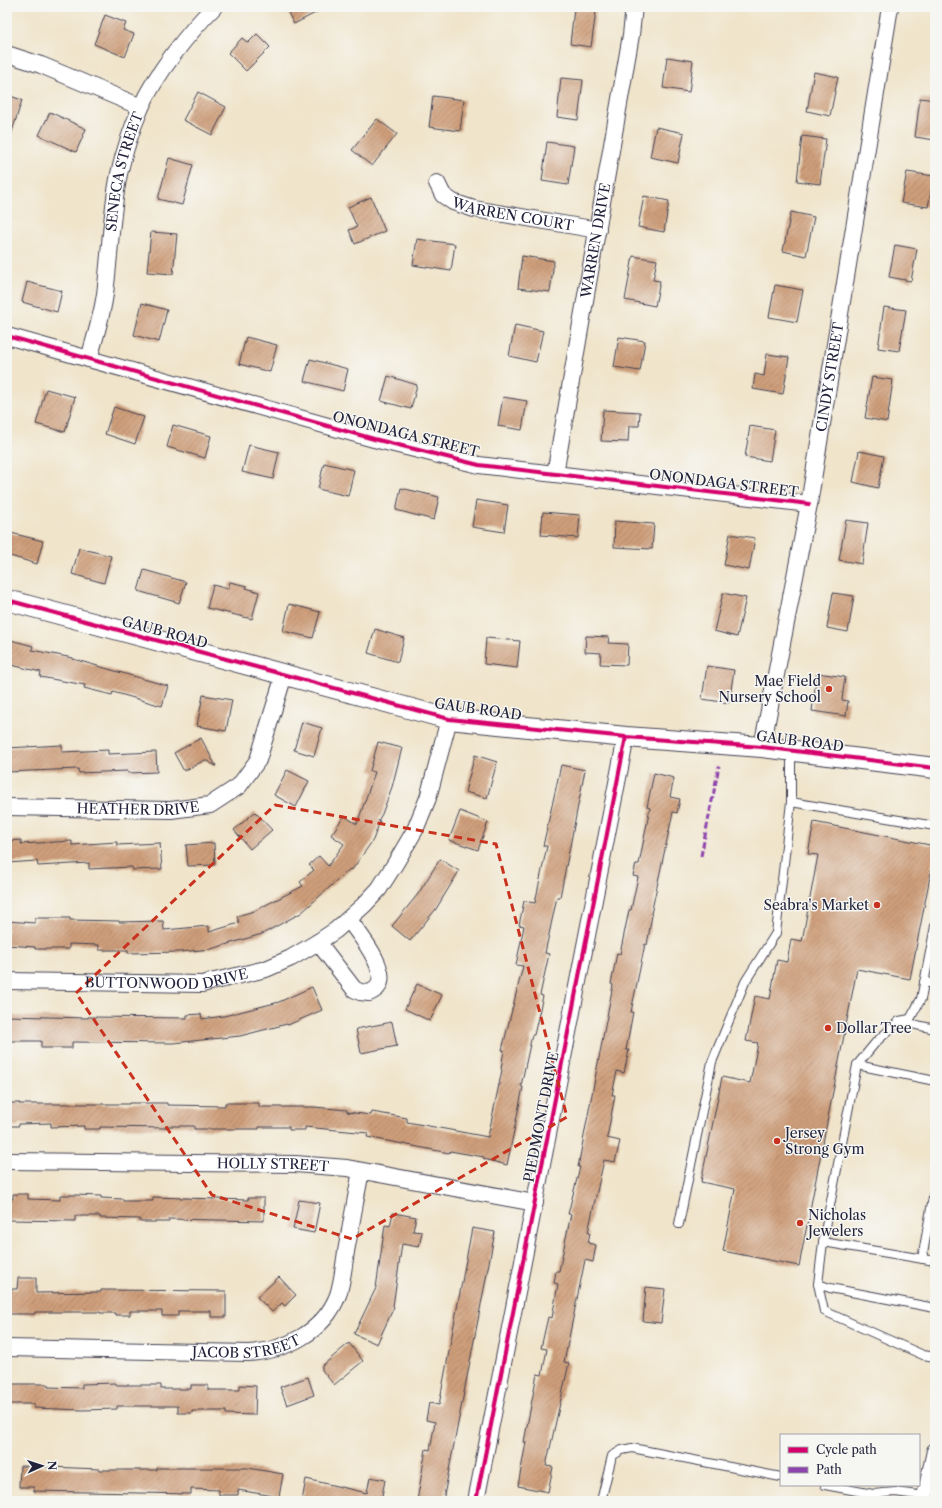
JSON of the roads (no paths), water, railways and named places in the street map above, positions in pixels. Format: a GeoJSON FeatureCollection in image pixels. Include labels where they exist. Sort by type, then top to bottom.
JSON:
{"type":"FeatureCollection","features":[{"type":"Feature","properties":{"kind":"street","name":"SENECA STREET"},"geometry":{"type":"LineString","coordinates":[[90,359],[105,296],[112,216],[120,173],[129,139],[141,107],[153,86],[179,47],[214,7]]}},
{"type":"Feature","properties":{"kind":"street","name":"WARREN DRIVE"},"geometry":{"type":"LineString","coordinates":[[555,474],[598,230],[631,34],[634,7]]}},
{"type":"Feature","properties":{"kind":"street","name":"CINDY STREET"},"geometry":{"type":"LineString","coordinates":[[762,747],[809,504],[890,7]]}},
{"type":"Feature","properties":{"kind":"street"},"geometry":{"type":"LineString","coordinates":[[7,54],[41,65],[141,107]]}},
{"type":"Feature","properties":{"kind":"street","name":"WARREN COURT"},"geometry":{"type":"LineString","coordinates":[[437,183],[443,195],[452,202],[468,208],[598,230]]}},
{"type":"Feature","properties":{"kind":"street","name":"ONONDAGA STREET"},"geometry":{"type":"LineString","coordinates":[[7,336],[374,439],[479,465],[809,504]]}},
{"type":"Feature","properties":{"kind":"street","name":"GAUB ROAD"},"geometry":{"type":"LineString","coordinates":[[7,600],[449,719],[626,737],[762,747],[934,765]]}},
{"type":"Feature","properties":{"kind":"street","name":"HEATHER DRIVE"},"geometry":{"type":"LineString","coordinates":[[7,807],[171,810],[210,805],[239,786],[258,760],[284,675]]}},
{"type":"Feature","properties":{"kind":"street","name":"BUTTONWOOD DRIVE"},"geometry":{"type":"LineString","coordinates":[[7,981],[202,984],[266,969],[291,958],[318,942],[349,920],[379,889],[415,830],[428,798],[449,719]]}},
{"type":"Feature","properties":{"kind":"street","name":"PIEDMONT DRIVE"},"geometry":{"type":"LineString","coordinates":[[476,1501],[626,737]]}},
{"type":"Feature","properties":{"kind":"street"},"geometry":{"type":"LineString","coordinates":[[318,942],[354,989],[360,992],[369,993],[377,988],[381,979],[377,960],[349,920]]}},
{"type":"Feature","properties":{"kind":"street","name":"HOLLY STREET"},"geometry":{"type":"LineString","coordinates":[[7,1161],[332,1166],[535,1203]]}},
{"type":"Feature","properties":{"kind":"street","name":"JACOB STREET"},"geometry":{"type":"LineString","coordinates":[[7,1348],[248,1353],[284,1347],[314,1329],[327,1314],[338,1294],[361,1171]]}},
{"type":"Feature","properties":{"kind":"street"},"geometry":{"type":"LineString","coordinates":[[925,1499],[935,1451]]}},
{"type":"Feature","properties":{"kind":"lane"},"geometry":{"type":"LineString","coordinates":[[679,1224],[712,1062],[745,982],[776,933],[791,802],[791,750]]}},
{"type":"Feature","properties":{"kind":"lane"},"geometry":{"type":"LineString","coordinates":[[791,802],[935,826]]}},
{"type":"Feature","properties":{"kind":"lane"},"geometry":{"type":"LineString","coordinates":[[935,926],[922,999],[910,1019],[899,1021],[876,1042],[857,1065],[823,1242],[818,1284],[824,1311],[923,1355],[935,1358]]}},
{"type":"Feature","properties":{"kind":"lane"},"geometry":{"type":"LineString","coordinates":[[924,982],[935,984]]}},
{"type":"Feature","properties":{"kind":"lane"},"geometry":{"type":"LineString","coordinates":[[899,1021],[935,1029]]}},
{"type":"Feature","properties":{"kind":"lane"},"geometry":{"type":"LineString","coordinates":[[857,1065],[935,1081]]}},
{"type":"Feature","properties":{"kind":"lane"},"geometry":{"type":"LineString","coordinates":[[922,1259],[935,1186]]}},
{"type":"Feature","properties":{"kind":"lane"},"geometry":{"type":"LineString","coordinates":[[823,1242],[935,1261]]}},
{"type":"Feature","properties":{"kind":"lane"},"geometry":{"type":"LineString","coordinates":[[818,1284],[830,1288],[935,1308]]}},
{"type":"Feature","properties":{"kind":"lane"},"geometry":{"type":"LineString","coordinates":[[601,1501],[612,1456],[622,1450],[632,1448],[780,1476]]}},
{"type":"Feature","properties":{"kind":"lane"},"geometry":{"type":"LineString","coordinates":[[830,1486],[873,1494],[895,1492],[925,1499]]}},
{"type":"Feature","properties":{"kind":"place","name":"Mae Field Nursery School"},"geometry":{"type":"Point","coordinates":[829,689]}},
{"type":"Feature","properties":{"kind":"place","name":"Seabra's Market"},"geometry":{"type":"Point","coordinates":[877,905]}},
{"type":"Feature","properties":{"kind":"place","name":"Dollar Tree"},"geometry":{"type":"Point","coordinates":[828,1028]}},
{"type":"Feature","properties":{"kind":"place","name":"Jersey Strong Gym"},"geometry":{"type":"Point","coordinates":[777,1141]}},
{"type":"Feature","properties":{"kind":"place","name":"Nicholas Jewelers"},"geometry":{"type":"Point","coordinates":[800,1223]}}]}
